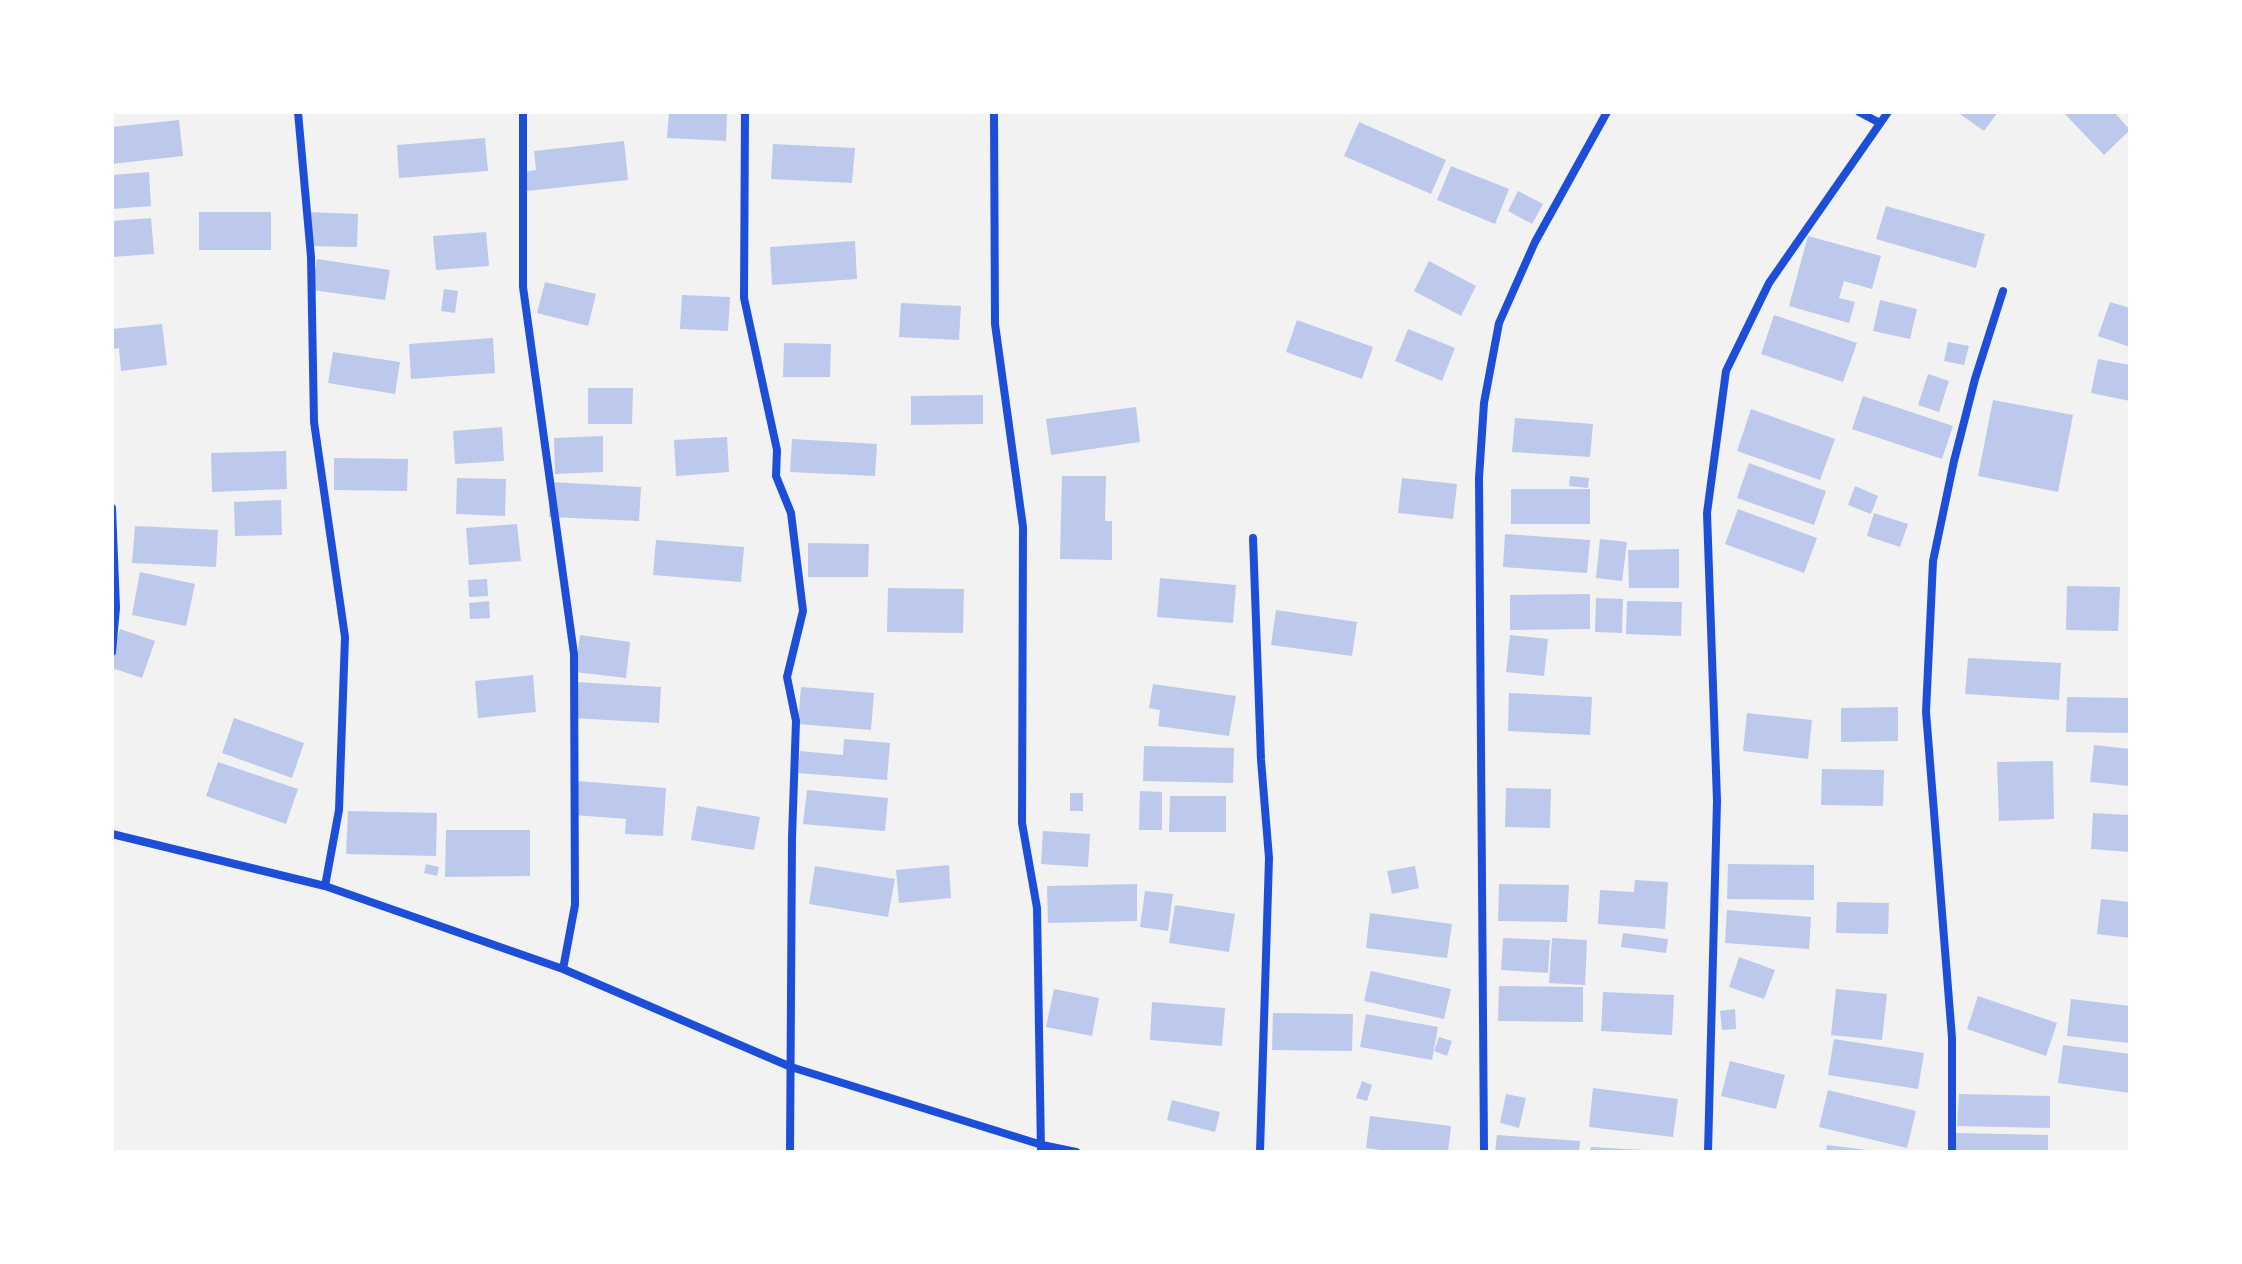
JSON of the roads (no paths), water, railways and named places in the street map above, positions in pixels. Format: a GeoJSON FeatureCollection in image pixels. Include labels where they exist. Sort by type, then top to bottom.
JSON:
{"type":"FeatureCollection","features":[{"type":"Feature","properties":{"kind":"street"},"geometry":{"type":"LineString","coordinates":[[298,112],[311,257],[314,422],[345,637],[339,810],[325,886]]}},
{"type":"Feature","properties":{"kind":"street"},"geometry":{"type":"LineString","coordinates":[[523,112],[523,287],[574,654],[575,905],[563,969]]}},
{"type":"Feature","properties":{"kind":"street"},"geometry":{"type":"LineString","coordinates":[[745,112],[744,298],[777,450],[776,476],[791,513],[803,611],[787,677],[796,721],[790,1152]]}},
{"type":"Feature","properties":{"kind":"street"},"geometry":{"type":"LineString","coordinates":[[994,112],[995,324],[1023,527],[1022,823],[1037,908],[1042,1148]]}},
{"type":"Feature","properties":{"kind":"street"},"geometry":{"type":"LineString","coordinates":[[1484,1152],[1479,478],[1484,403],[1499,323],[1535,242],[1607,112]]}},
{"type":"Feature","properties":{"kind":"street"},"geometry":{"type":"LineString","coordinates":[[1859,112],[1878,122]]}},
{"type":"Feature","properties":{"kind":"street"},"geometry":{"type":"LineString","coordinates":[[1708,1152],[1717,801],[1707,513],[1726,371],[1769,283],[1878,122],[1888,112]]}},
{"type":"Feature","properties":{"kind":"street"},"geometry":{"type":"LineString","coordinates":[[1952,1152],[1952,1038],[1926,712],[1933,561],[1975,379],[2003,291]]}},
{"type":"Feature","properties":{"kind":"street"},"geometry":{"type":"LineString","coordinates":[[112,508],[116,608],[112,652]]}},
{"type":"Feature","properties":{"kind":"street"},"geometry":{"type":"LineString","coordinates":[[1253,538],[1261,760],[1269,858],[1260,1152]]}},
{"type":"Feature","properties":{"kind":"street"},"geometry":{"type":"LineString","coordinates":[[112,834],[325,886],[563,969],[791,1067],[1042,1148],[1076,1152]]}}]}
